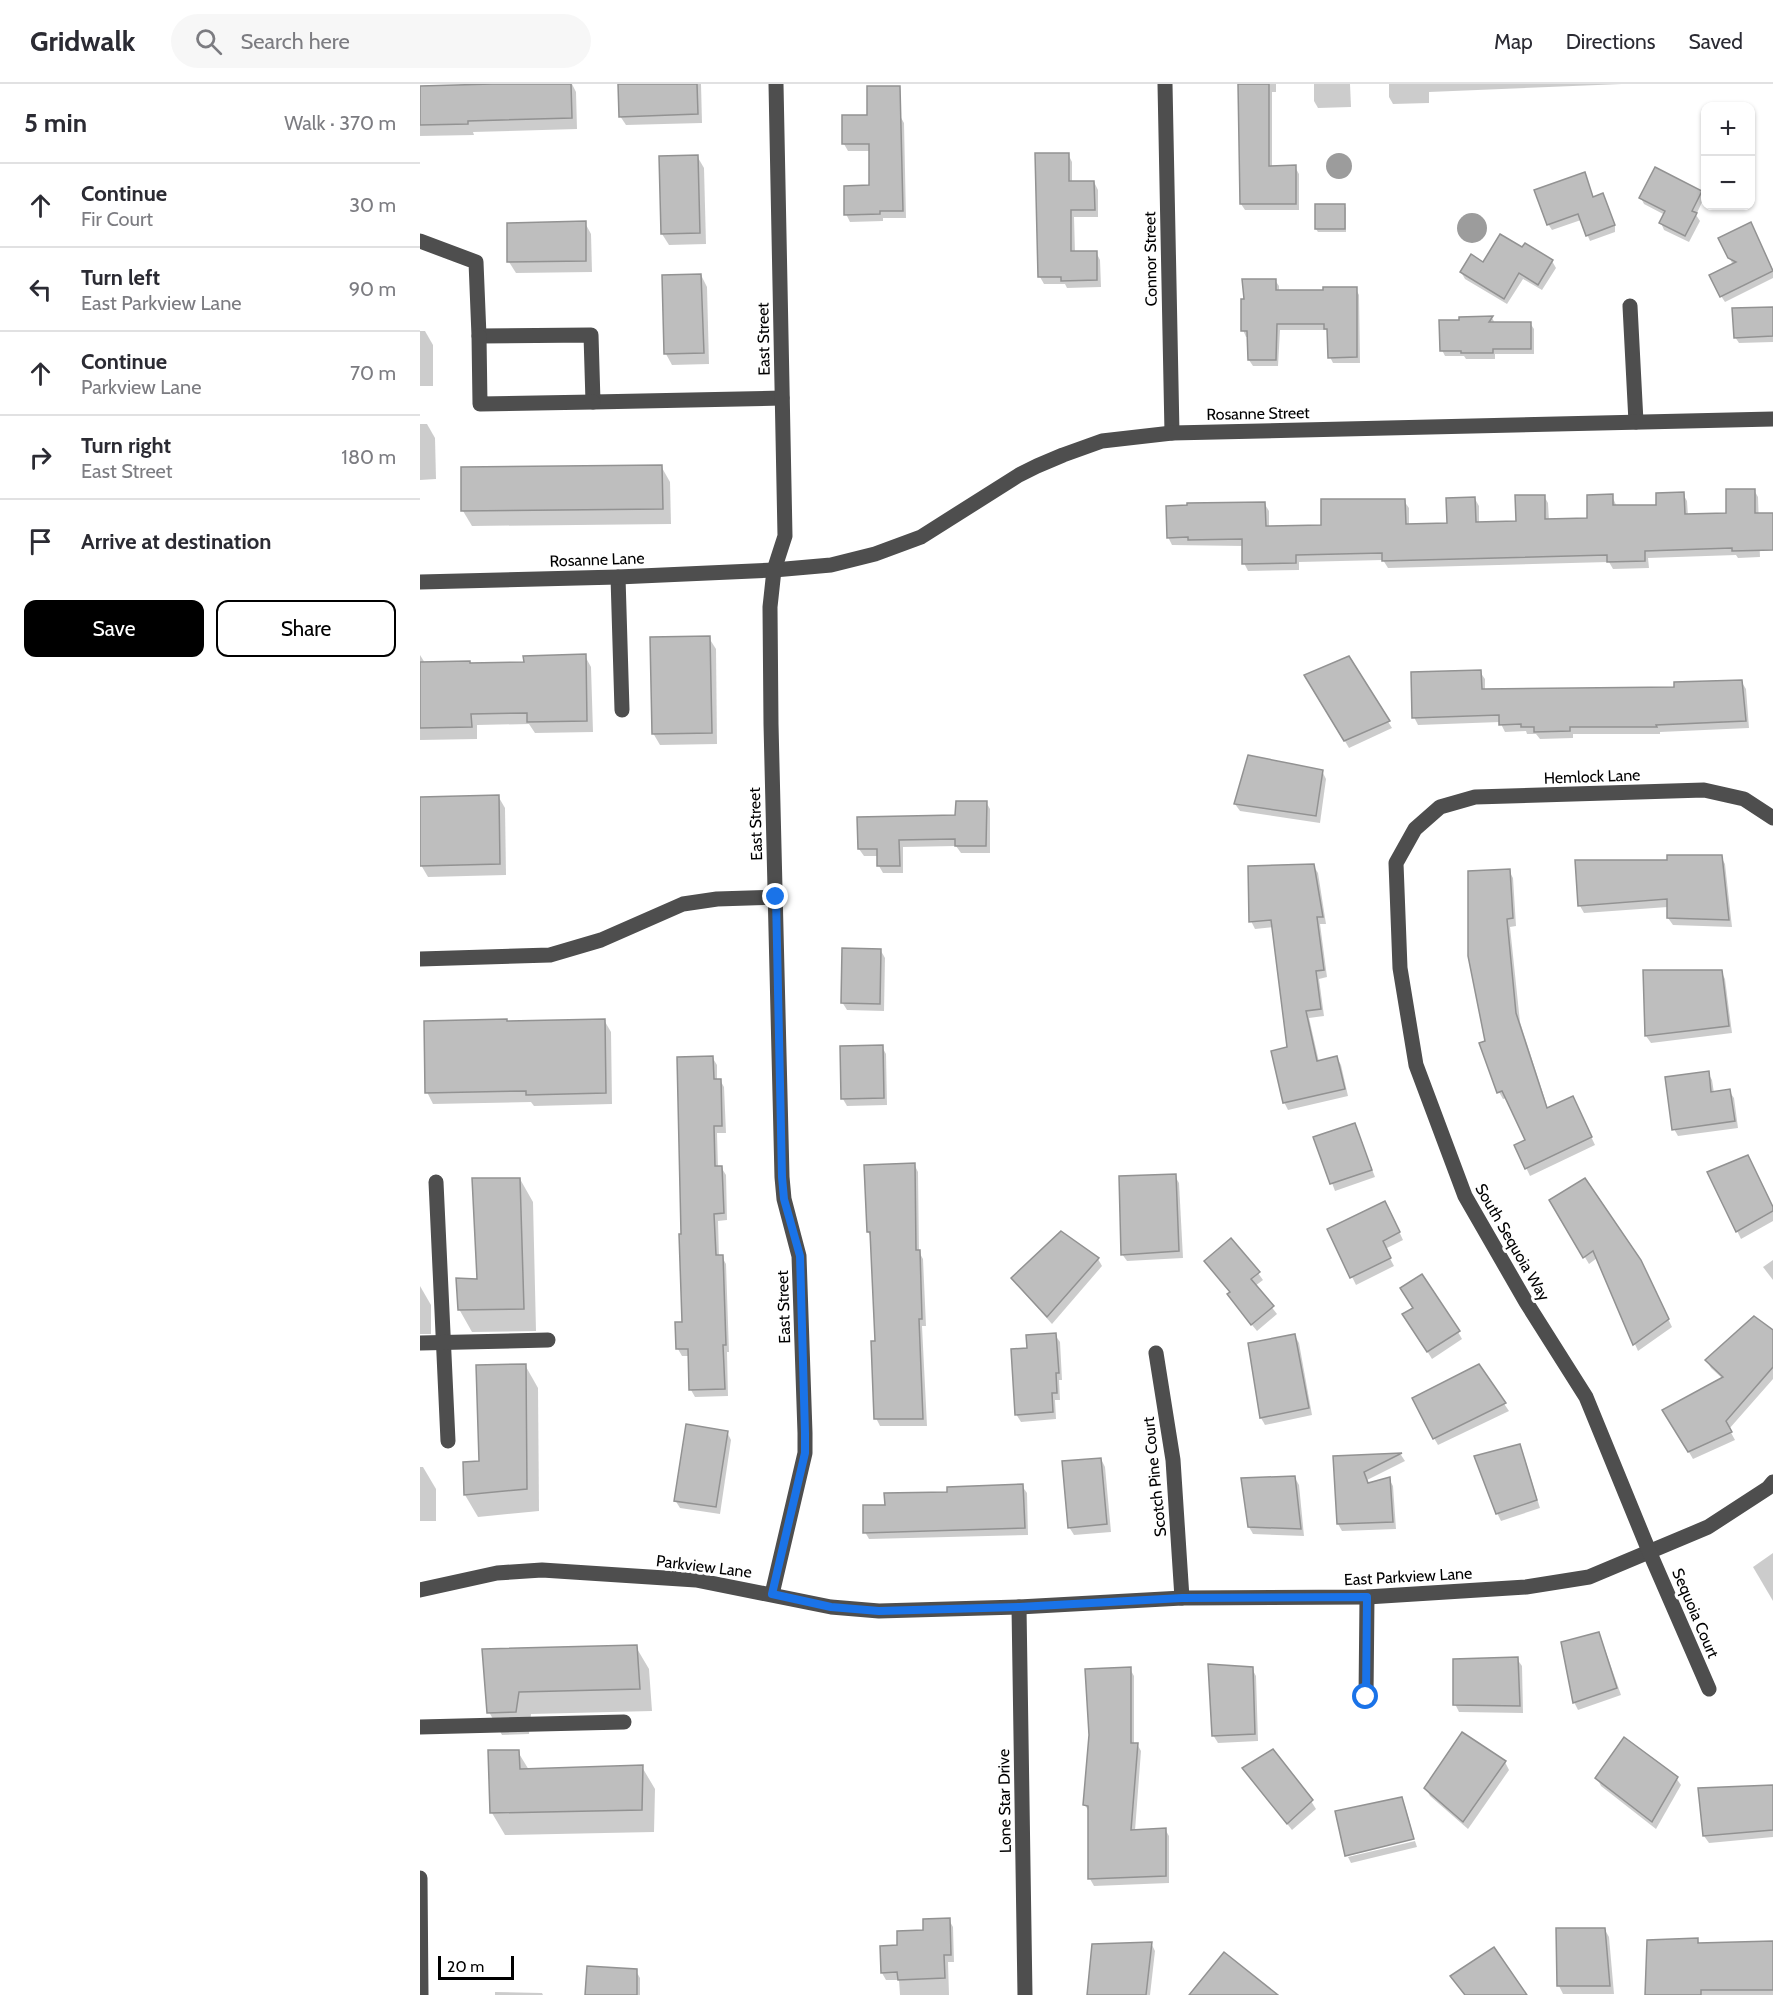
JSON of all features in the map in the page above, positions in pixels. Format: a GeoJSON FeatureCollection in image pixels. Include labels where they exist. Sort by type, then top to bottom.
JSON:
{"type":"FeatureCollection","features":[{"type":"Feature","properties":{"kind":"street","name":"East Street"},"geometry":{"type":"LineString","coordinates":[[772,1594],[805,1453],[800,1256],[784,1199],[782,1177],[770,619],[774,570],[785,536],[776,84]]}},
{"type":"Feature","properties":{"kind":"street","name":"Connor Street"},"geometry":{"type":"LineString","coordinates":[[1165,84],[1172,433]]}},
{"type":"Feature","properties":{"kind":"street"},"geometry":{"type":"LineString","coordinates":[[420,241],[476,262],[480,404],[782,398]]}},
{"type":"Feature","properties":{"kind":"street"},"geometry":{"type":"LineString","coordinates":[[1630,306],[1636,422]]}},
{"type":"Feature","properties":{"kind":"street"},"geometry":{"type":"LineString","coordinates":[[479,336],[591,335],[593,402]]}},
{"type":"Feature","properties":{"kind":"street","name":"Rosanne Street"},"geometry":{"type":"LineString","coordinates":[[774,570],[831,565],[893,548],[921,537],[1019,475],[1063,454],[1102,441],[1172,433],[1773,419]]}},
{"type":"Feature","properties":{"kind":"street","name":"Rosanne Lane"},"geometry":{"type":"LineString","coordinates":[[420,582],[774,570]]}},
{"type":"Feature","properties":{"kind":"street"},"geometry":{"type":"LineString","coordinates":[[618,577],[622,710]]}},
{"type":"Feature","properties":{"kind":"street","name":"Hemlock Lane"},"geometry":{"type":"LineString","coordinates":[[1415,830],[1440,807],[1475,797],[1704,790],[1744,799],[1773,818]]}},
{"type":"Feature","properties":{"kind":"street","name":"South Sequoia Way"},"geometry":{"type":"LineString","coordinates":[[1415,830],[1396,863],[1400,968],[1416,1065],[1465,1196],[1526,1302],[1586,1397],[1649,1551]]}},
{"type":"Feature","properties":{"kind":"street"},"geometry":{"type":"LineString","coordinates":[[420,959],[550,955],[601,940],[683,904],[717,899],[776,897]]}},
{"type":"Feature","properties":{"kind":"street"},"geometry":{"type":"LineString","coordinates":[[436,1182],[448,1441]]}},
{"type":"Feature","properties":{"kind":"street"},"geometry":{"type":"LineString","coordinates":[[420,1343],[548,1340]]}},
{"type":"Feature","properties":{"kind":"street","name":"Scotch Pine Court"},"geometry":{"type":"LineString","coordinates":[[1156,1353],[1173,1460],[1182,1598]]}},
{"type":"Feature","properties":{"kind":"street","name":"East Parkview Lane"},"geometry":{"type":"LineString","coordinates":[[1019,1607],[1182,1598],[1367,1597],[1526,1587],[1589,1577],[1707,1527],[1773,1482]]}},
{"type":"Feature","properties":{"kind":"street","name":"Sequoia Court"},"geometry":{"type":"LineString","coordinates":[[1649,1551],[1709,1689]]}},
{"type":"Feature","properties":{"kind":"street","name":"Parkview Lane"},"geometry":{"type":"LineString","coordinates":[[420,1590],[497,1573],[542,1570],[696,1580],[831,1607],[879,1611],[1019,1607]]}},
{"type":"Feature","properties":{"kind":"street"},"geometry":{"type":"LineString","coordinates":[[1366,1697],[1367,1597]]}},
{"type":"Feature","properties":{"kind":"street","name":"Lone Star Drive"},"geometry":{"type":"LineString","coordinates":[[1019,1607],[1025,1995]]}},
{"type":"Feature","properties":{"kind":"street"},"geometry":{"type":"LineString","coordinates":[[420,1727],[624,1722]]}},
{"type":"Feature","properties":{"kind":"street"},"geometry":{"type":"LineString","coordinates":[[420,1878],[421,1995]]}},
{"type":"Feature","properties":{"kind":"shaded area"},"geometry":{"type":"Polygon","coordinates":[[[1339,153],[1348,157],[1352,166],[1348,175],[1339,179],[1330,175],[1326,166],[1330,157],[1339,153]]]}},
{"type":"Feature","properties":{"kind":"shaded area"},"geometry":{"type":"Polygon","coordinates":[[[1472,213],[1483,217],[1487,228],[1483,239],[1472,243],[1461,239],[1457,228],[1461,217],[1472,213]]]}},
{"type":"Feature","properties":{"kind":"building"},"geometry":{"type":"Polygon","coordinates":[[[571,84],[572,118],[420,125],[420,86],[571,84]]]}},
{"type":"Feature","properties":{"kind":"building"},"geometry":{"type":"Polygon","coordinates":[[[618,84],[697,84],[698,114],[619,117],[618,84]]]}},
{"type":"Feature","properties":{"kind":"building"},"geometry":{"type":"Polygon","coordinates":[[[1238,84],[1269,84],[1269,166],[1296,165],[1296,204],[1240,204],[1238,84]]]}},
{"type":"Feature","properties":{"kind":"building"},"geometry":{"type":"Polygon","coordinates":[[[867,86],[900,86],[903,211],[844,215],[844,186],[869,185],[869,144],[842,144],[842,115],[867,115],[867,86]]]}},
{"type":"Feature","properties":{"kind":"building"},"geometry":{"type":"Polygon","coordinates":[[[1035,153],[1069,153],[1069,181],[1094,181],[1095,210],[1071,210],[1071,251],[1097,251],[1097,280],[1061,281],[1061,277],[1038,277],[1035,153]]]}},
{"type":"Feature","properties":{"kind":"building"},"geometry":{"type":"Polygon","coordinates":[[[698,155],[700,233],[661,234],[659,156],[698,155]]]}},
{"type":"Feature","properties":{"kind":"building"},"geometry":{"type":"Polygon","coordinates":[[[1655,167],[1701,190],[1692,211],[1697,213],[1685,236],[1659,223],[1665,211],[1639,198],[1655,167]]]}},
{"type":"Feature","properties":{"kind":"building"},"geometry":{"type":"Polygon","coordinates":[[[1585,172],[1593,197],[1603,193],[1615,225],[1586,236],[1578,214],[1547,225],[1534,190],[1585,172]]]}},
{"type":"Feature","properties":{"kind":"building"},"geometry":{"type":"Polygon","coordinates":[[[1315,204],[1345,204],[1345,229],[1315,229],[1315,204]]]}},
{"type":"Feature","properties":{"kind":"building"},"geometry":{"type":"Polygon","coordinates":[[[586,221],[586,261],[507,262],[507,223],[586,221]]]}},
{"type":"Feature","properties":{"kind":"building"},"geometry":{"type":"Polygon","coordinates":[[[1751,222],[1773,271],[1720,297],[1709,275],[1736,262],[1728,258],[1718,238],[1751,222]]]}},
{"type":"Feature","properties":{"kind":"building"},"geometry":{"type":"Polygon","coordinates":[[[1500,234],[1522,247],[1525,243],[1553,260],[1538,285],[1519,273],[1504,299],[1460,272],[1471,254],[1483,262],[1500,234]]]}},
{"type":"Feature","properties":{"kind":"building"},"geometry":{"type":"Polygon","coordinates":[[[701,274],[704,353],[664,354],[662,275],[701,274]]]}},
{"type":"Feature","properties":{"kind":"building"},"geometry":{"type":"Polygon","coordinates":[[[1242,279],[1276,279],[1276,290],[1357,287],[1357,357],[1328,358],[1327,329],[1324,329],[1324,324],[1277,324],[1276,360],[1248,360],[1247,331],[1241,331],[1241,299],[1244,299],[1242,279]]]}},
{"type":"Feature","properties":{"kind":"building"},"geometry":{"type":"Polygon","coordinates":[[[1773,307],[1773,336],[1734,338],[1732,308],[1773,307]]]}},
{"type":"Feature","properties":{"kind":"building"},"geometry":{"type":"Polygon","coordinates":[[[1493,316],[1489,322],[1531,322],[1531,349],[1493,349],[1493,353],[1440,351],[1439,320],[1493,316]]]}},
{"type":"Feature","properties":{"kind":"building"},"geometry":{"type":"Polygon","coordinates":[[[662,465],[663,509],[461,511],[461,467],[662,465]]]}},
{"type":"Feature","properties":{"kind":"building"},"geometry":{"type":"Polygon","coordinates":[[[1726,489],[1755,489],[1755,513],[1773,513],[1773,550],[1732,551],[1732,548],[1645,551],[1645,561],[1607,562],[1607,555],[1382,561],[1382,553],[1296,555],[1296,563],[1242,564],[1242,539],[1167,538],[1166,506],[1187,505],[1187,503],[1265,502],[1266,526],[1321,525],[1321,499],[1405,499],[1406,524],[1447,523],[1446,498],[1475,497],[1476,522],[1516,521],[1515,495],[1545,495],[1545,519],[1587,518],[1587,495],[1613,494],[1613,505],[1656,505],[1656,493],[1684,492],[1685,514],[1726,513],[1726,489]]]}},
{"type":"Feature","properties":{"kind":"building"},"geometry":{"type":"Polygon","coordinates":[[[710,636],[712,733],[652,734],[650,637],[710,636]]]}},
{"type":"Feature","properties":{"kind":"building"},"geometry":{"type":"Polygon","coordinates":[[[586,654],[587,721],[527,722],[527,713],[471,714],[472,727],[420,728],[420,662],[524,662],[523,656],[586,654]]]}},
{"type":"Feature","properties":{"kind":"building"},"geometry":{"type":"Polygon","coordinates":[[[1349,656],[1390,721],[1344,741],[1304,675],[1349,656]]]}},
{"type":"Feature","properties":{"kind":"building"},"geometry":{"type":"Polygon","coordinates":[[[1481,670],[1482,689],[1674,687],[1674,682],[1742,680],[1746,721],[1656,725],[1657,727],[1570,727],[1570,731],[1534,732],[1534,727],[1521,727],[1521,724],[1499,725],[1499,715],[1412,718],[1411,672],[1481,670]]]}},
{"type":"Feature","properties":{"kind":"building"},"geometry":{"type":"Polygon","coordinates":[[[1248,755],[1323,770],[1316,816],[1234,804],[1248,755]]]}},
{"type":"Feature","properties":{"kind":"building"},"geometry":{"type":"Polygon","coordinates":[[[499,795],[500,864],[420,866],[420,797],[499,795]]]}},
{"type":"Feature","properties":{"kind":"building"},"geometry":{"type":"Polygon","coordinates":[[[956,801],[987,801],[986,846],[955,846],[955,839],[899,840],[900,866],[877,866],[877,849],[858,849],[857,817],[955,815],[956,801]]]}},
{"type":"Feature","properties":{"kind":"building"},"geometry":{"type":"Polygon","coordinates":[[[1667,855],[1722,855],[1729,920],[1667,918],[1667,899],[1578,906],[1575,860],[1667,860],[1667,855]]]}},
{"type":"Feature","properties":{"kind":"building"},"geometry":{"type":"Polygon","coordinates":[[[1314,864],[1323,917],[1317,917],[1324,970],[1316,971],[1321,1009],[1306,1011],[1317,1061],[1337,1056],[1345,1089],[1283,1103],[1271,1051],[1287,1047],[1271,920],[1249,922],[1248,866],[1314,864]]]}},
{"type":"Feature","properties":{"kind":"building"},"geometry":{"type":"Polygon","coordinates":[[[1510,869],[1513,918],[1507,919],[1516,1013],[1547,1108],[1573,1096],[1592,1137],[1525,1169],[1514,1145],[1525,1140],[1502,1091],[1497,1093],[1479,1043],[1485,1041],[1468,956],[1468,871],[1510,869]]]}},
{"type":"Feature","properties":{"kind":"building"},"geometry":{"type":"Polygon","coordinates":[[[842,948],[881,949],[880,1004],[841,1003],[842,948]]]}},
{"type":"Feature","properties":{"kind":"building"},"geometry":{"type":"Polygon","coordinates":[[[1643,970],[1722,970],[1729,1026],[1645,1036],[1643,970]]]}},
{"type":"Feature","properties":{"kind":"building"},"geometry":{"type":"Polygon","coordinates":[[[507,1019],[507,1021],[605,1019],[606,1093],[526,1095],[526,1091],[425,1093],[424,1021],[507,1019]]]}},
{"type":"Feature","properties":{"kind":"building"},"geometry":{"type":"Polygon","coordinates":[[[883,1045],[884,1098],[841,1099],[840,1046],[883,1045]]]}},
{"type":"Feature","properties":{"kind":"building"},"geometry":{"type":"Polygon","coordinates":[[[713,1056],[714,1079],[721,1079],[722,1126],[714,1126],[715,1166],[722,1166],[724,1213],[714,1214],[716,1255],[723,1255],[725,1389],[689,1390],[688,1349],[676,1349],[675,1322],[682,1322],[677,1057],[713,1056]]]}},
{"type":"Feature","properties":{"kind":"building"},"geometry":{"type":"Polygon","coordinates":[[[1709,1071],[1711,1092],[1730,1089],[1735,1121],[1672,1130],[1665,1077],[1709,1071]]]}},
{"type":"Feature","properties":{"kind":"building"},"geometry":{"type":"Polygon","coordinates":[[[1355,1123],[1372,1170],[1330,1184],[1313,1137],[1355,1123]]]}},
{"type":"Feature","properties":{"kind":"building"},"geometry":{"type":"Polygon","coordinates":[[[1748,1155],[1773,1211],[1736,1232],[1707,1172],[1748,1155]]]}},
{"type":"Feature","properties":{"kind":"building"},"geometry":{"type":"Polygon","coordinates":[[[915,1163],[916,1250],[920,1250],[922,1319],[919,1319],[923,1419],[874,1419],[871,1341],[875,1341],[870,1232],[867,1232],[864,1165],[915,1163]]]}},
{"type":"Feature","properties":{"kind":"building"},"geometry":{"type":"Polygon","coordinates":[[[1176,1174],[1179,1251],[1121,1255],[1119,1176],[1176,1174]]]}},
{"type":"Feature","properties":{"kind":"building"},"geometry":{"type":"Polygon","coordinates":[[[472,1178],[520,1178],[524,1309],[458,1310],[456,1278],[477,1279],[472,1178]]]}},
{"type":"Feature","properties":{"kind":"building"},"geometry":{"type":"Polygon","coordinates":[[[1585,1178],[1641,1260],[1669,1319],[1633,1345],[1593,1251],[1583,1258],[1549,1200],[1585,1178]]]}},
{"type":"Feature","properties":{"kind":"building"},"geometry":{"type":"Polygon","coordinates":[[[1385,1201],[1400,1232],[1383,1241],[1391,1258],[1350,1278],[1327,1229],[1385,1201]]]}},
{"type":"Feature","properties":{"kind":"building"},"geometry":{"type":"Polygon","coordinates":[[[1061,1231],[1099,1258],[1047,1317],[1011,1278],[1061,1231]]]}},
{"type":"Feature","properties":{"kind":"building"},"geometry":{"type":"Polygon","coordinates":[[[1231,1238],[1260,1272],[1251,1279],[1274,1306],[1251,1325],[1227,1294],[1230,1292],[1204,1261],[1231,1238]]]}},
{"type":"Feature","properties":{"kind":"building"},"geometry":{"type":"Polygon","coordinates":[[[1422,1274],[1460,1331],[1427,1352],[1402,1314],[1413,1308],[1400,1288],[1422,1274]]]}},
{"type":"Feature","properties":{"kind":"building"},"geometry":{"type":"Polygon","coordinates":[[[1754,1316],[1773,1330],[1773,1367],[1726,1421],[1732,1432],[1688,1452],[1662,1410],[1723,1377],[1705,1360],[1754,1316]]]}},
{"type":"Feature","properties":{"kind":"building"},"geometry":{"type":"Polygon","coordinates":[[[1056,1333],[1059,1373],[1056,1373],[1057,1393],[1052,1393],[1053,1412],[1015,1415],[1011,1349],[1027,1348],[1026,1335],[1056,1333]]]}},
{"type":"Feature","properties":{"kind":"building"},"geometry":{"type":"Polygon","coordinates":[[[1295,1334],[1309,1408],[1260,1418],[1248,1343],[1295,1334]]]}},
{"type":"Feature","properties":{"kind":"building"},"geometry":{"type":"Polygon","coordinates":[[[526,1364],[527,1489],[464,1495],[463,1462],[479,1461],[476,1365],[526,1364]]]}},
{"type":"Feature","properties":{"kind":"building"},"geometry":{"type":"Polygon","coordinates":[[[1479,1364],[1506,1403],[1433,1439],[1412,1398],[1479,1364]]]}},
{"type":"Feature","properties":{"kind":"building"},"geometry":{"type":"Polygon","coordinates":[[[686,1424],[728,1431],[716,1507],[674,1501],[686,1424]]]}},
{"type":"Feature","properties":{"kind":"building"},"geometry":{"type":"Polygon","coordinates":[[[1520,1444],[1537,1500],[1496,1514],[1474,1456],[1520,1444]]]}},
{"type":"Feature","properties":{"kind":"building"},"geometry":{"type":"Polygon","coordinates":[[[1402,1453],[1364,1472],[1368,1483],[1390,1477],[1393,1522],[1337,1524],[1333,1456],[1402,1453]]]}},
{"type":"Feature","properties":{"kind":"building"},"geometry":{"type":"Polygon","coordinates":[[[1101,1458],[1107,1524],[1068,1528],[1062,1461],[1101,1458]]]}},
{"type":"Feature","properties":{"kind":"building"},"geometry":{"type":"Polygon","coordinates":[[[1295,1476],[1301,1529],[1248,1527],[1241,1478],[1295,1476]]]}},
{"type":"Feature","properties":{"kind":"building"},"geometry":{"type":"Polygon","coordinates":[[[1023,1484],[1025,1528],[863,1533],[863,1505],[885,1505],[884,1493],[947,1492],[947,1487],[1023,1484]]]}},
{"type":"Feature","properties":{"kind":"building"},"geometry":{"type":"Polygon","coordinates":[[[1599,1632],[1617,1688],[1573,1703],[1561,1642],[1599,1632]]]}},
{"type":"Feature","properties":{"kind":"building"},"geometry":{"type":"Polygon","coordinates":[[[637,1645],[640,1689],[519,1692],[516,1712],[487,1713],[482,1649],[637,1645]]]}},
{"type":"Feature","properties":{"kind":"building"},"geometry":{"type":"Polygon","coordinates":[[[1518,1657],[1520,1706],[1453,1705],[1453,1659],[1518,1657]]]}},
{"type":"Feature","properties":{"kind":"building"},"geometry":{"type":"Polygon","coordinates":[[[1208,1664],[1253,1667],[1255,1734],[1212,1736],[1208,1664]]]}},
{"type":"Feature","properties":{"kind":"building"},"geometry":{"type":"Polygon","coordinates":[[[1131,1667],[1131,1743],[1138,1743],[1131,1830],[1166,1828],[1166,1876],[1088,1879],[1088,1806],[1083,1805],[1089,1735],[1085,1669],[1131,1667]]]}},
{"type":"Feature","properties":{"kind":"building"},"geometry":{"type":"Polygon","coordinates":[[[1462,1732],[1506,1761],[1463,1822],[1424,1788],[1462,1732]]]}},
{"type":"Feature","properties":{"kind":"building"},"geometry":{"type":"Polygon","coordinates":[[[1624,1737],[1678,1777],[1652,1822],[1595,1778],[1624,1737]]]}},
{"type":"Feature","properties":{"kind":"building"},"geometry":{"type":"Polygon","coordinates":[[[1273,1749],[1313,1800],[1287,1824],[1242,1768],[1273,1749]]]}},
{"type":"Feature","properties":{"kind":"building"},"geometry":{"type":"Polygon","coordinates":[[[488,1750],[519,1750],[520,1769],[643,1765],[642,1810],[490,1813],[488,1750]]]}},
{"type":"Feature","properties":{"kind":"building"},"geometry":{"type":"Polygon","coordinates":[[[1773,1785],[1773,1830],[1703,1836],[1698,1788],[1773,1785]]]}},
{"type":"Feature","properties":{"kind":"building"},"geometry":{"type":"Polygon","coordinates":[[[1402,1797],[1414,1839],[1345,1856],[1335,1811],[1402,1797]]]}},
{"type":"Feature","properties":{"kind":"building"},"geometry":{"type":"Polygon","coordinates":[[[950,1918],[951,1955],[944,1955],[945,1978],[898,1980],[897,1972],[881,1973],[880,1946],[897,1945],[897,1931],[923,1930],[923,1919],[950,1918]]]}},
{"type":"Feature","properties":{"kind":"building"},"geometry":{"type":"Polygon","coordinates":[[[1556,1928],[1605,1928],[1610,1986],[1557,1986],[1556,1928]]]}},
{"type":"Feature","properties":{"kind":"building"},"geometry":{"type":"Polygon","coordinates":[[[1698,1938],[1698,1943],[1773,1941],[1773,1990],[1701,1990],[1701,1995],[1645,1995],[1647,1940],[1698,1938]]]}},
{"type":"Feature","properties":{"kind":"building"},"geometry":{"type":"Polygon","coordinates":[[[1152,1942],[1146,1995],[1087,1995],[1092,1944],[1152,1942]]]}},
{"type":"Feature","properties":{"kind":"building"},"geometry":{"type":"Polygon","coordinates":[[[1494,1947],[1527,1995],[1465,1995],[1450,1976],[1494,1947]]]}},
{"type":"Feature","properties":{"kind":"building"},"geometry":{"type":"Polygon","coordinates":[[[1224,1952],[1278,1995],[1189,1995],[1224,1952]]]}},
{"type":"Feature","properties":{"kind":"building"},"geometry":{"type":"Polygon","coordinates":[[[587,1966],[637,1969],[637,1995],[585,1995],[587,1966]]]}},
{"type":"Feature","properties":{"kind":"route"},"geometry":{"type":"LineString","coordinates":[[776,897],[782,1177],[784,1199],[800,1256],[805,1453],[772,1594],[831,1607],[879,1611],[1019,1607],[1182,1598],[1367,1597],[1366,1697]]}}]}
